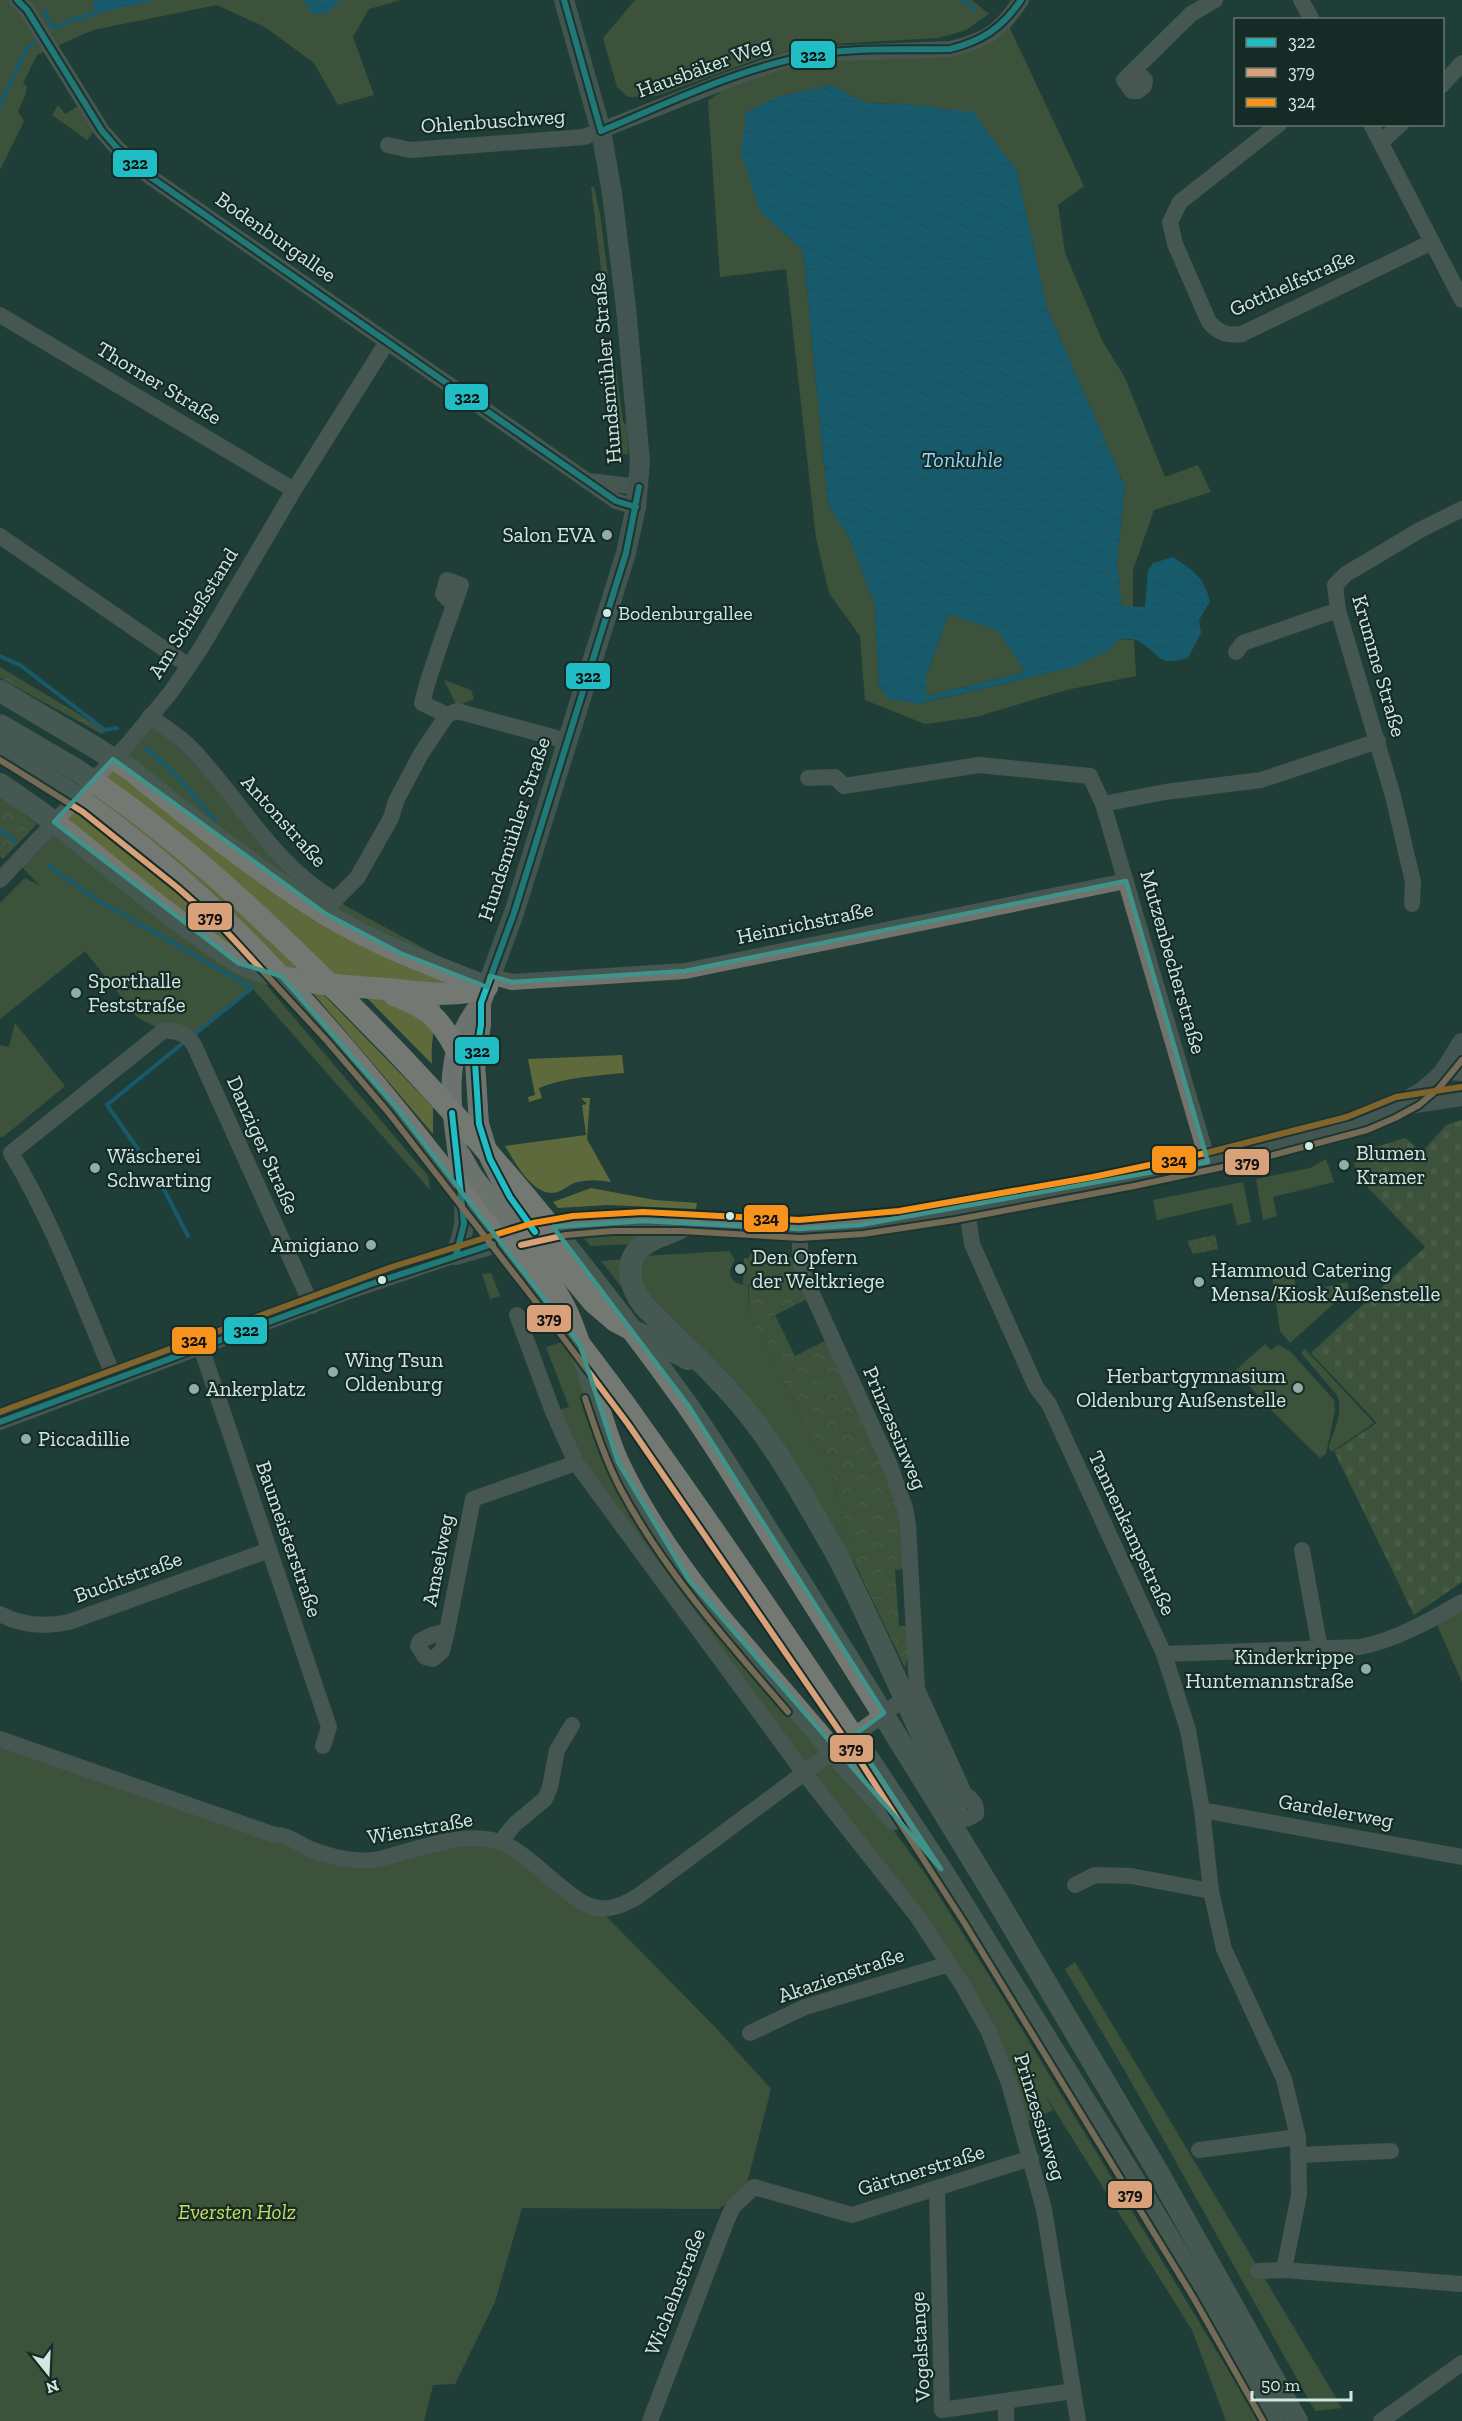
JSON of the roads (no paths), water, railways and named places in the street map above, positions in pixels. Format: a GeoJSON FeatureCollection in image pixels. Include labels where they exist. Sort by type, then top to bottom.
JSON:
{"type":"FeatureCollection","features":[{"type":"Feature","properties":{"kind":"highway"},"geometry":{"type":"LineString","coordinates":[[0,691],[131,770],[241,856],[326,914],[400,953],[486,989]]}},
{"type":"Feature","properties":{"kind":"highway"},"geometry":{"type":"LineString","coordinates":[[0,725],[113,794],[203,867],[288,943],[371,1024],[424,1080],[565,1242],[688,1405],[896,1731],[1159,2174],[1275,2410]]}},
{"type":"Feature","properties":{"kind":"highway"},"geometry":{"type":"LineString","coordinates":[[0,749],[88,805],[175,874],[230,923],[334,1035],[394,1106],[635,1419],[867,1756],[1015,1986],[1275,2410],[1297,2421]]}},
{"type":"Feature","properties":{"kind":"highway"},"geometry":{"type":"LineString","coordinates":[[0,784],[71,835],[142,894],[238,963],[290,979],[373,988],[456,994],[486,989]]}},
{"type":"Feature","properties":{"kind":"highway"},"geometry":{"type":"LineString","coordinates":[[373,988],[401,998],[435,1016],[456,1049]]}},
{"type":"Feature","properties":{"kind":"highway"},"geometry":{"type":"LineString","coordinates":[[690,1222],[677,1232],[647,1243],[638,1250],[630,1263],[630,1277],[635,1294],[644,1306],[732,1395],[766,1439],[798,1488],[868,1614],[925,1744],[978,1847],[1000,1905]]}},
{"type":"Feature","properties":{"kind":"highway"},"geometry":{"type":"LineString","coordinates":[[527,1234],[567,1312],[579,1341],[607,1434],[635,1495],[669,1551],[721,1619],[848,1768],[941,1869]]}},
{"type":"Feature","properties":{"kind":"highway"},"geometry":{"type":"LineString","coordinates":[[527,1234],[593,1302],[615,1321],[708,1370]]}},
{"type":"Feature","properties":{"kind":"main road","name":"Hundsmühler Straße"},"geometry":{"type":"LineString","coordinates":[[456,1256],[464,1224],[451,1102],[456,1049],[467,1020],[486,989],[514,913],[627,554],[637,497],[640,462],[634,376],[612,193],[601,131],[564,0]]}},
{"type":"Feature","properties":{"kind":"main road","name":"Hundsmühler Straße"},"geometry":{"type":"LineString","coordinates":[[486,989],[475,1062],[479,1124],[494,1167],[527,1234]]}},
{"type":"Feature","properties":{"kind":"main road"},"geometry":{"type":"LineString","coordinates":[[1398,1107],[1462,1096],[1453,1072],[1462,1044]]}},
{"type":"Feature","properties":{"kind":"main road"},"geometry":{"type":"LineString","coordinates":[[456,1256],[527,1234],[600,1223],[690,1222],[799,1229],[890,1221],[967,1209],[1208,1162],[1350,1126],[1398,1107],[1453,1072]]}},
{"type":"Feature","properties":{"kind":"main road","name":"Hundsmühler Straße"},"geometry":{"type":"LineString","coordinates":[[457,1147],[473,1176],[527,1234]]}},
{"type":"Feature","properties":{"kind":"street","name":"Bodenburgallee"},"geometry":{"type":"LineString","coordinates":[[17,0],[27,10],[99,127],[117,148],[149,176],[588,481],[637,497]]}},
{"type":"Feature","properties":{"kind":"street","name":"Hausbäker Weg"},"geometry":{"type":"LineString","coordinates":[[601,131],[728,80],[786,60],[819,54],[950,49],[970,44],[988,37],[1007,22],[1021,0]]}},
{"type":"Feature","properties":{"kind":"street"},"geometry":{"type":"LineString","coordinates":[[1135,71],[1156,47],[1191,14],[1215,0]]}},
{"type":"Feature","properties":{"kind":"street"},"geometry":{"type":"LineString","coordinates":[[1301,0],[1311,18]]}},
{"type":"Feature","properties":{"kind":"street"},"geometry":{"type":"LineString","coordinates":[[1444,84],[1462,63]]}},
{"type":"Feature","properties":{"kind":"street","name":"Gotthelfstraße"},"geometry":{"type":"LineString","coordinates":[[1276,126],[1180,202],[1170,222],[1175,244],[1209,322],[1215,329],[1224,334],[1242,334],[1432,242]]}},
{"type":"Feature","properties":{"kind":"street"},"geometry":{"type":"LineString","coordinates":[[1372,126],[1462,300]]}},
{"type":"Feature","properties":{"kind":"street"},"geometry":{"type":"LineString","coordinates":[[1381,142],[1399,126]]}},
{"type":"Feature","properties":{"kind":"street","name":"Ohlenbuschweg"},"geometry":{"type":"LineString","coordinates":[[388,145],[410,150],[468,147],[580,137],[601,131]]}},
{"type":"Feature","properties":{"kind":"street","name":"Thorner Straße"},"geometry":{"type":"LineString","coordinates":[[0,315],[294,490]]}},
{"type":"Feature","properties":{"kind":"street","name":"Am Schießstand"},"geometry":{"type":"LineString","coordinates":[[0,880],[127,745],[189,666],[294,490],[387,342]]}},
{"type":"Feature","properties":{"kind":"street","name":"Krumme Straße"},"geometry":{"type":"LineString","coordinates":[[1412,904],[1413,882],[1378,741],[1338,609],[1335,585],[1346,573],[1420,530],[1462,509]]}},
{"type":"Feature","properties":{"kind":"street"},"geometry":{"type":"LineString","coordinates":[[0,536],[189,666]]}},
{"type":"Feature","properties":{"kind":"street"},"geometry":{"type":"LineString","coordinates":[[454,605],[441,648],[430,671],[422,703],[447,715],[457,711],[567,741]]}},
{"type":"Feature","properties":{"kind":"street"},"geometry":{"type":"LineString","coordinates":[[1239,647],[1338,609]]}},
{"type":"Feature","properties":{"kind":"street","name":"Antonstraße"},"geometry":{"type":"LineString","coordinates":[[150,716],[189,746],[260,831],[302,876],[317,890],[335,900],[357,878],[391,818],[396,801],[421,754],[447,715]]}},
{"type":"Feature","properties":{"kind":"street"},"geometry":{"type":"LineString","coordinates":[[1103,804],[1165,792],[1261,780],[1378,741]]}},
{"type":"Feature","properties":{"kind":"street","name":"Mutzenbecherstraße"},"geometry":{"type":"LineString","coordinates":[[808,778],[835,777],[844,786],[979,765],[1090,776],[1103,804],[1208,1162]]}},
{"type":"Feature","properties":{"kind":"street","name":"Heinrichstraße"},"geometry":{"type":"LineString","coordinates":[[486,989],[512,982],[685,971],[1126,881]]}},
{"type":"Feature","properties":{"kind":"street","name":"Danziger Straße"},"geometry":{"type":"LineString","coordinates":[[115,1379],[40,1203],[11,1153],[158,1033],[173,1030],[189,1037],[194,1045],[312,1306]]}},
{"type":"Feature","properties":{"kind":"street","name":"Tannenkampstraße"},"geometry":{"type":"LineString","coordinates":[[967,1209],[972,1244],[1036,1387],[1049,1404],[1164,1654],[1188,1730],[1202,1810],[1211,1890],[1224,1949],[1281,2071],[1298,2137],[1299,2195],[1284,2270]]}},
{"type":"Feature","properties":{"kind":"street","name":"Prinzessinweg"},"geometry":{"type":"LineString","coordinates":[[799,1229],[801,1263],[805,1278],[889,1462],[905,1508],[908,1525],[917,1689],[964,1793]]}},
{"type":"Feature","properties":{"kind":"street"},"geometry":{"type":"LineString","coordinates":[[0,1422],[420,1266],[456,1256]]}},
{"type":"Feature","properties":{"kind":"street","name":"Prinzessinweg"},"geometry":{"type":"LineString","coordinates":[[517,1315],[553,1412],[576,1463],[804,1773],[917,1916],[988,2030],[1009,2083],[1031,2158],[1052,2250],[1078,2421]]}},
{"type":"Feature","properties":{"kind":"street","name":"Baumeisterstraße"},"geometry":{"type":"LineString","coordinates":[[201,1347],[330,1727],[323,1746]]}},
{"type":"Feature","properties":{"kind":"street","name":"Amselweg"},"geometry":{"type":"LineString","coordinates":[[447,1631],[473,1499],[576,1463]]}},
{"type":"Feature","properties":{"kind":"street","name":"Buchtstraße"},"geometry":{"type":"LineString","coordinates":[[0,1614],[49,1627],[69,1622],[269,1550]]}},
{"type":"Feature","properties":{"kind":"street"},"geometry":{"type":"LineString","coordinates":[[1302,1550],[1320,1649]]}},
{"type":"Feature","properties":{"kind":"street"},"geometry":{"type":"LineString","coordinates":[[1164,1654],[1360,1647],[1376,1644],[1434,1618],[1462,1602]]}},
{"type":"Feature","properties":{"kind":"street"},"geometry":{"type":"LineString","coordinates":[[804,1773],[917,1689]]}},
{"type":"Feature","properties":{"kind":"street"},"geometry":{"type":"LineString","coordinates":[[500,1842],[515,1824],[545,1799],[550,1787],[557,1750],[572,1725]]}},
{"type":"Feature","properties":{"kind":"street","name":"Wienstraße"},"geometry":{"type":"LineString","coordinates":[[0,1739],[274,1835],[281,1835],[300,1842],[307,1848],[344,1859],[361,1862],[375,1860],[465,1838],[500,1842],[512,1848],[583,1903],[593,1908],[616,1908],[637,1897],[804,1773]]}},
{"type":"Feature","properties":{"kind":"street","name":"Gardelerweg"},"geometry":{"type":"LineString","coordinates":[[1202,1810],[1462,1857]]}},
{"type":"Feature","properties":{"kind":"street"},"geometry":{"type":"LineString","coordinates":[[1075,1885],[1095,1875],[1131,1876],[1211,1890]]}},
{"type":"Feature","properties":{"kind":"street","name":"Akazienstraße"},"geometry":{"type":"LineString","coordinates":[[750,2032],[805,2007],[948,1964]]}},
{"type":"Feature","properties":{"kind":"street"},"geometry":{"type":"LineString","coordinates":[[1199,2150],[1298,2137]]}},
{"type":"Feature","properties":{"kind":"street"},"geometry":{"type":"LineString","coordinates":[[1298,2155],[1391,2151]]}},
{"type":"Feature","properties":{"kind":"street","name":"Gärtnerstraße"},"geometry":{"type":"LineString","coordinates":[[754,2187],[852,2215],[1031,2158]]}},
{"type":"Feature","properties":{"kind":"street","name":"Wichelnstraße"},"geometry":{"type":"LineString","coordinates":[[651,2421],[727,2220],[733,2207],[754,2187]]}},
{"type":"Feature","properties":{"kind":"street","name":"Vogelstange"},"geometry":{"type":"LineString","coordinates":[[936,2189],[942,2410],[1073,2391]]}},
{"type":"Feature","properties":{"kind":"street"},"geometry":{"type":"LineString","coordinates":[[1258,2271],[1284,2270],[1462,2284]]}},
{"type":"Feature","properties":{"kind":"street"},"geometry":{"type":"LineString","coordinates":[[1381,2421],[1462,2363]]}},
{"type":"Feature","properties":{"kind":"street"},"geometry":{"type":"LineString","coordinates":[[1006,2402],[1006,2421]]}},
{"type":"Feature","properties":{"kind":"water"},"geometry":{"type":"Polygon","coordinates":[[[93,0],[157,0],[95,14],[93,0]]]}},
{"type":"Feature","properties":{"kind":"water"},"geometry":{"type":"Polygon","coordinates":[[[304,0],[340,0],[329,13],[311,14],[304,0]]]}},
{"type":"Feature","properties":{"kind":"water","name":"Tonkuhle"},"geometry":{"type":"Polygon","coordinates":[[[831,85],[866,103],[904,104],[973,112],[1017,171],[1047,308],[1125,486],[1117,562],[1122,606],[1145,607],[1148,571],[1153,563],[1173,557],[1192,570],[1201,580],[1210,601],[1199,620],[1201,633],[1188,658],[1178,661],[1164,660],[1138,641],[1119,639],[1109,651],[1070,668],[918,704],[889,699],[879,687],[875,605],[849,538],[828,504],[803,251],[760,211],[741,154],[746,112],[777,97],[831,85]],[[949,614],[926,677],[926,696],[1025,672],[998,631],[949,614]]]}},
{"type":"Feature","properties":{"kind":"waterway"},"geometry":{"type":"LineString","coordinates":[[962,0],[974,9]]}},
{"type":"Feature","properties":{"kind":"waterway"},"geometry":{"type":"LineString","coordinates":[[44,11],[53,28],[74,19],[95,14]]}},
{"type":"Feature","properties":{"kind":"waterway"},"geometry":{"type":"LineString","coordinates":[[0,106],[27,48],[38,39]]}},
{"type":"Feature","properties":{"kind":"waterway"},"geometry":{"type":"LineString","coordinates":[[0,656],[20,665],[105,730],[117,728]]}},
{"type":"Feature","properties":{"kind":"waterway"},"geometry":{"type":"LineString","coordinates":[[145,748],[171,770],[215,820]]}},
{"type":"Feature","properties":{"kind":"waterway"},"geometry":{"type":"LineString","coordinates":[[0,830],[15,841]]}},
{"type":"Feature","properties":{"kind":"waterway"},"geometry":{"type":"LineString","coordinates":[[49,866],[96,899],[252,988],[196,1033]]}},
{"type":"Feature","properties":{"kind":"waterway"},"geometry":{"type":"LineString","coordinates":[[138,1149],[107,1105],[183,1043]]}},
{"type":"Feature","properties":{"kind":"waterway"},"geometry":{"type":"LineString","coordinates":[[158,1178],[188,1236]]}},
{"type":"Feature","properties":{"kind":"place","name":"Salon EVA"},"geometry":{"type":"Point","coordinates":[607,535]}},
{"type":"Feature","properties":{"kind":"place","name":"Bodenburgallee"},"geometry":{"type":"Point","coordinates":[607,613]}},
{"type":"Feature","properties":{"kind":"place","name":"Sporthalle Feststraße"},"geometry":{"type":"Point","coordinates":[76,993]}},
{"type":"Feature","properties":{"kind":"place","name":"Blumen Kramer"},"geometry":{"type":"Point","coordinates":[1344,1165]}},
{"type":"Feature","properties":{"kind":"place","name":"Wäscherei Schwarting"},"geometry":{"type":"Point","coordinates":[95,1168]}},
{"type":"Feature","properties":{"kind":"place","name":"Amigiano"},"geometry":{"type":"Point","coordinates":[371,1245]}},
{"type":"Feature","properties":{"kind":"place","name":"Den Opfern der Weltkriege"},"geometry":{"type":"Point","coordinates":[740,1269]}},
{"type":"Feature","properties":{"kind":"place","name":"Hammoud Catering Mensa/Kiosk Außenstelle"},"geometry":{"type":"Point","coordinates":[1199,1282]}},
{"type":"Feature","properties":{"kind":"place","name":"Wing Tsun Oldenburg"},"geometry":{"type":"Point","coordinates":[333,1372]}},
{"type":"Feature","properties":{"kind":"place","name":"Herbartgymnasium Oldenburg Außenstelle"},"geometry":{"type":"Point","coordinates":[1298,1388]}},
{"type":"Feature","properties":{"kind":"place","name":"Ankerplatz"},"geometry":{"type":"Point","coordinates":[194,1389]}},
{"type":"Feature","properties":{"kind":"place","name":"Piccadillie"},"geometry":{"type":"Point","coordinates":[26,1439]}},
{"type":"Feature","properties":{"kind":"place","name":"Kinderkrippe Huntemannstraße"},"geometry":{"type":"Point","coordinates":[1366,1669]}},
{"type":"Feature","properties":{"kind":"park label","name":"Eversten Holz"},"geometry":{"type":"Point","coordinates":[237,2212]}}]}
